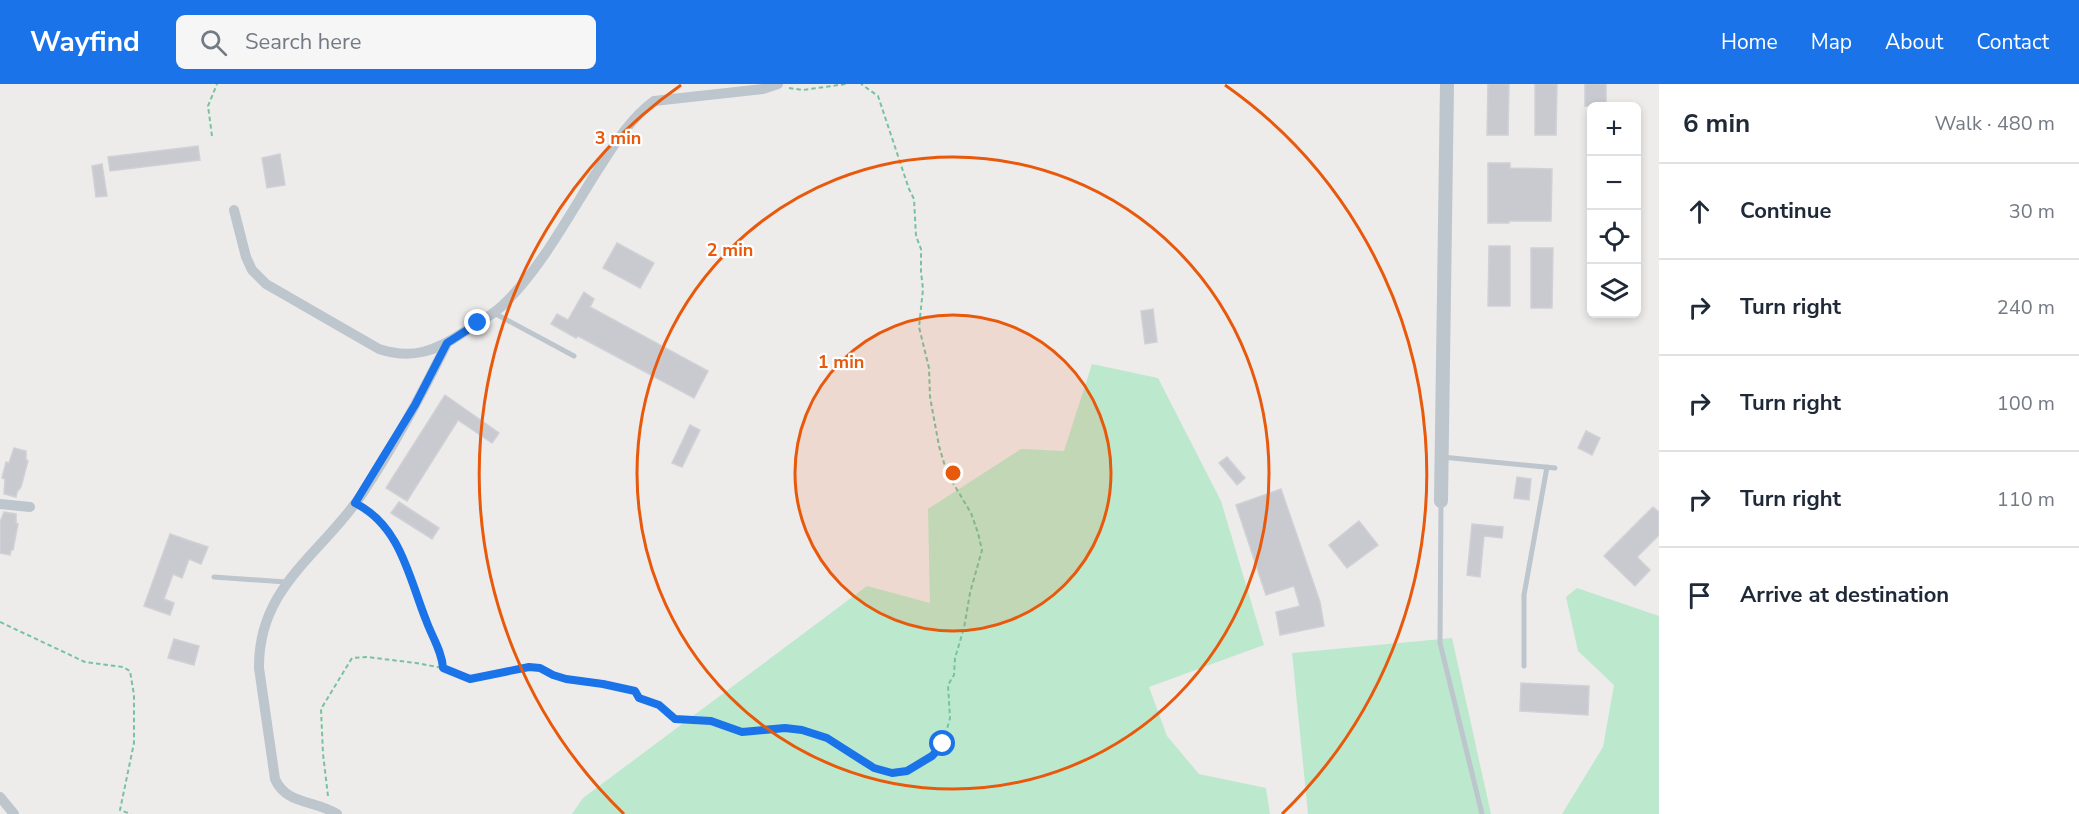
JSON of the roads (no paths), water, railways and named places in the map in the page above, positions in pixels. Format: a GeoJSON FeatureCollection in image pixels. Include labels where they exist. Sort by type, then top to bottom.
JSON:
{"type":"FeatureCollection","features":[{"type":"Feature","properties":{"kind":"street"},"geometry":{"type":"LineString","coordinates":[[1441,501],[1447,84]]}},
{"type":"Feature","properties":{"kind":"street"},"geometry":{"type":"LineString","coordinates":[[234,210],[246,257],[252,270],[266,284],[365,341],[395,354],[427,352],[447,343],[493,313],[514,293],[549,246],[609,153],[645,107],[654,101],[763,89],[777,85]]}},
{"type":"Feature","properties":{"kind":"street"},"geometry":{"type":"LineString","coordinates":[[333,812],[288,796],[278,786],[272,766],[258,654],[274,602],[286,582],[355,503],[415,405],[447,343]]}},
{"type":"Feature","properties":{"kind":"street"},"geometry":{"type":"LineString","coordinates":[[0,504],[30,507]]}},
{"type":"Feature","properties":{"kind":"street"},"geometry":{"type":"LineString","coordinates":[[0,797],[14,814]]}},
{"type":"Feature","properties":{"kind":"lane"},"geometry":{"type":"LineString","coordinates":[[493,313],[574,356]]}},
{"type":"Feature","properties":{"kind":"lane"},"geometry":{"type":"LineString","coordinates":[[1441,457],[1555,468]]}},
{"type":"Feature","properties":{"kind":"lane"},"geometry":{"type":"LineString","coordinates":[[1524,666],[1524,595],[1547,467]]}},
{"type":"Feature","properties":{"kind":"lane"},"geometry":{"type":"LineString","coordinates":[[1441,501],[1440,643],[1482,814]]}},
{"type":"Feature","properties":{"kind":"lane"},"geometry":{"type":"LineString","coordinates":[[214,576],[286,582]]}}]}
